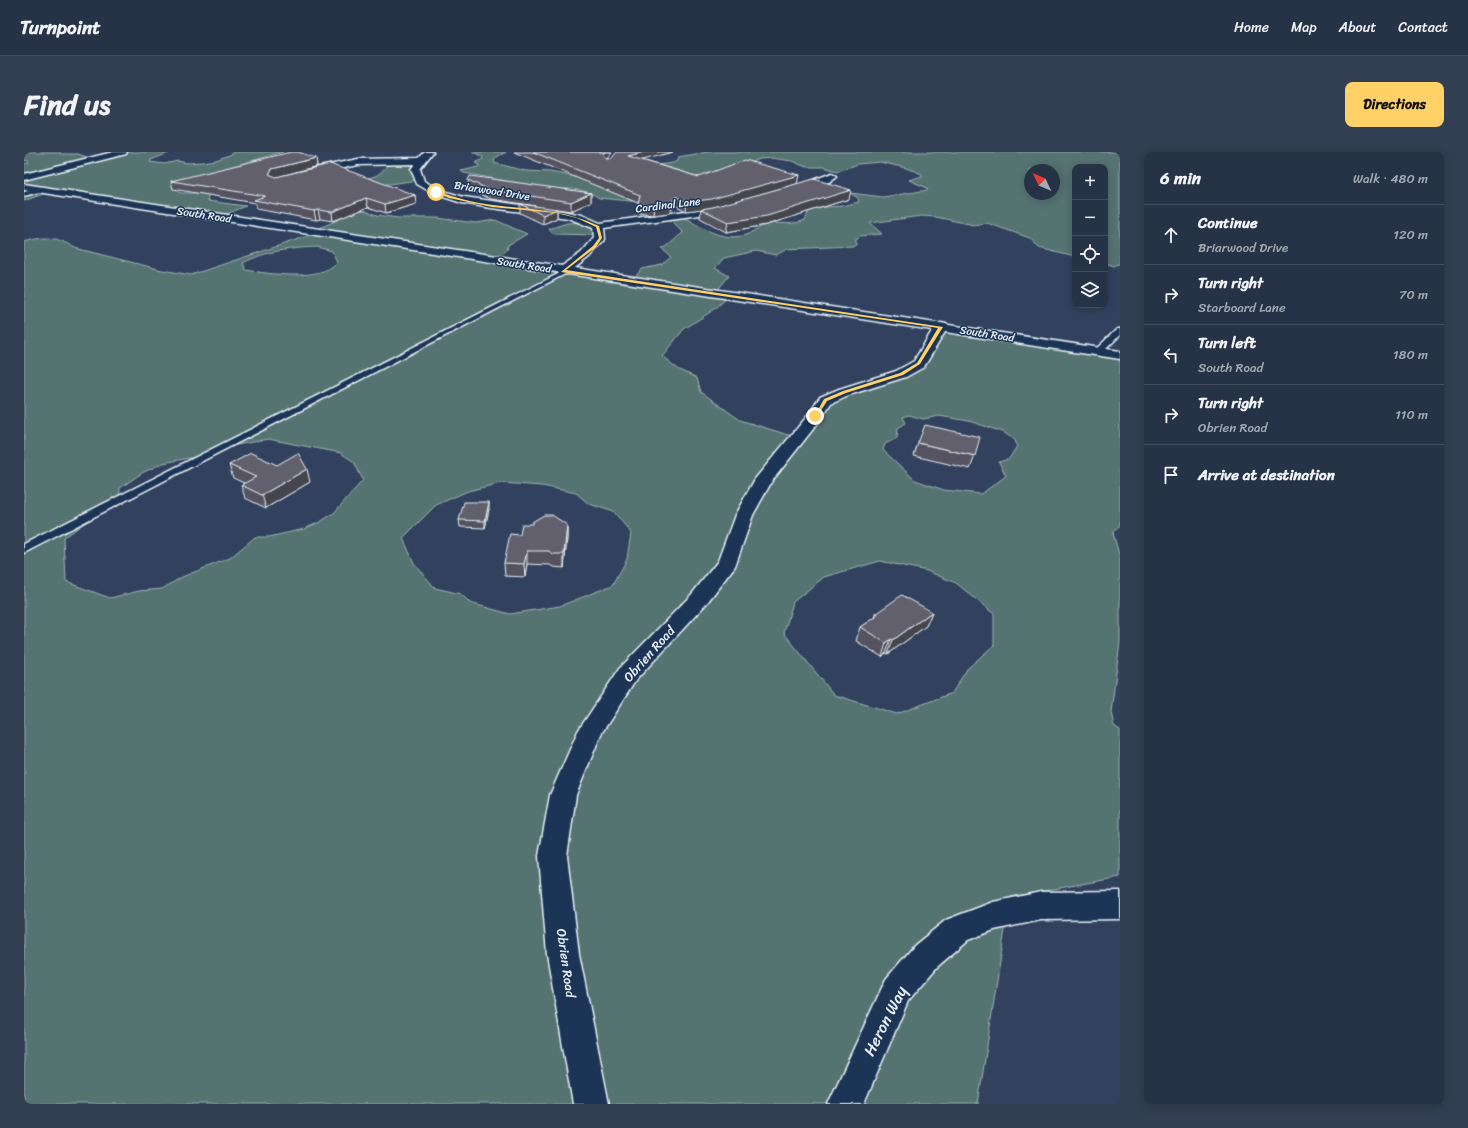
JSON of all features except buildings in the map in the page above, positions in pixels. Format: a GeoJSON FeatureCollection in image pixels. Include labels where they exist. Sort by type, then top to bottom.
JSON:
{"type":"FeatureCollection","features":[{"type":"Feature","properties":{"kind":"street"},"geometry":{"type":"LineString","coordinates":[[24,177],[123,152]]}},
{"type":"Feature","properties":{"kind":"street"},"geometry":{"type":"LineString","coordinates":[[297,175],[327,167],[358,162],[419,161],[429,152]]}},
{"type":"Feature","properties":{"kind":"street","name":"Briarwood Drive"},"geometry":{"type":"LineString","coordinates":[[419,161],[416,172],[419,180],[426,186],[450,197],[492,206],[556,212],[578,217],[598,226]]}},
{"type":"Feature","properties":{"kind":"street"},"geometry":{"type":"LineString","coordinates":[[782,193],[826,180],[832,176]]}},
{"type":"Feature","properties":{"kind":"street","name":"South Road"},"geometry":{"type":"LineString","coordinates":[[24,187],[1120,355]]}},
{"type":"Feature","properties":{"kind":"street","name":"Cardinal Lane"},"geometry":{"type":"LineString","coordinates":[[598,226],[712,212],[738,206]]}},
{"type":"Feature","properties":{"kind":"street"},"geometry":{"type":"LineString","coordinates":[[565,271],[594,247],[600,238],[598,226]]}},
{"type":"Feature","properties":{"kind":"street","name":"Obrien Road"},"geometry":{"type":"LineString","coordinates":[[591,1104],[563,954],[554,856],[563,795],[590,732],[628,674],[699,599],[728,562],[744,515],[764,479],[815,416],[825,400],[844,392],[902,374],[919,364],[941,327]]}},
{"type":"Feature","properties":{"kind":"street","name":"Heron Way"},"geometry":{"type":"LineString","coordinates":[[846,1104],[897,990],[926,956],[957,930],[993,916],[1041,906],[1120,905]]}},
{"type":"Feature","properties":{"kind":"lane"},"geometry":{"type":"LineString","coordinates":[[24,194],[41,190]]}},
{"type":"Feature","properties":{"kind":"lane"},"geometry":{"type":"LineString","coordinates":[[24,549],[565,271]]}},
{"type":"Feature","properties":{"kind":"lane"},"geometry":{"type":"LineString","coordinates":[[1098,352],[1120,331]]}},
{"type":"Feature","properties":{"kind":"green space"},"geometry":{"type":"Polygon","coordinates":[[[24,152],[60,152],[61,154],[78,154],[93,159],[122,152],[171,152],[151,160],[150,162],[164,164],[178,161],[187,163],[216,160],[232,154],[233,152],[283,152],[188,179],[178,189],[178,192],[182,193],[214,193],[208,196],[207,201],[246,206],[220,217],[51,191],[24,201],[24,164],[29,163],[28,161],[24,160],[24,152]]]}},
{"type":"Feature","properties":{"kind":"green space"},"geometry":{"type":"Polygon","coordinates":[[[472,152],[506,152],[495,158],[494,163],[526,171],[551,172],[570,176],[673,163],[677,161],[678,157],[708,152],[1120,152],[1120,263],[1114,266],[1108,264],[1108,164],[1072,164],[1072,256],[1039,248],[1030,238],[987,223],[974,225],[936,217],[921,216],[870,223],[882,234],[860,236],[856,239],[856,245],[852,246],[787,249],[776,255],[756,251],[724,258],[715,268],[729,276],[715,293],[730,295],[715,309],[684,329],[662,356],[678,369],[697,378],[701,392],[740,420],[798,438],[814,416],[841,396],[907,376],[938,327],[1120,355],[1120,525],[1113,533],[1120,558],[1120,642],[1111,712],[1114,726],[1120,730],[1120,877],[1010,897],[978,1104],[24,1104],[24,242],[45,238],[56,239],[75,248],[162,270],[191,275],[308,236],[314,233],[313,231],[342,218],[347,213],[364,210],[377,215],[398,218],[437,218],[476,223],[495,220],[527,234],[508,245],[507,250],[495,258],[632,280],[642,269],[662,265],[671,257],[662,249],[668,246],[683,233],[669,219],[648,220],[638,213],[640,202],[599,198],[582,190],[548,189],[464,173],[461,171],[478,167],[479,165],[475,163],[483,159],[482,156],[472,152]],[[771,158],[760,159],[680,196],[668,210],[677,216],[686,218],[713,233],[734,237],[745,235],[768,224],[800,222],[805,220],[809,208],[842,206],[859,202],[858,198],[850,193],[883,197],[928,190],[925,187],[909,180],[922,176],[922,174],[906,168],[880,162],[858,164],[838,171],[823,167],[806,167],[792,161],[771,158]],[[317,247],[278,251],[243,263],[246,270],[294,275],[319,272],[329,268],[337,262],[332,251],[317,247]],[[909,415],[903,417],[906,423],[898,428],[897,438],[885,444],[883,450],[915,480],[944,490],[981,494],[1006,476],[999,462],[1009,459],[1017,446],[1015,440],[1003,432],[969,421],[939,416],[923,419],[909,415]],[[268,439],[232,446],[211,456],[200,456],[163,463],[142,473],[120,488],[119,504],[91,518],[64,538],[66,582],[110,598],[139,591],[162,589],[182,577],[230,558],[255,537],[269,537],[304,529],[320,522],[334,513],[363,480],[354,462],[341,453],[268,439]],[[501,483],[468,491],[436,505],[403,538],[414,563],[435,588],[461,594],[470,603],[510,614],[560,606],[613,585],[627,559],[631,533],[614,512],[589,504],[576,493],[542,486],[501,483]],[[880,561],[824,577],[793,602],[784,633],[834,695],[897,714],[952,693],[967,669],[994,645],[994,614],[956,583],[927,571],[880,561]]]}},
{"type":"Feature","properties":{"kind":"green space"},"geometry":{"type":"Polygon","coordinates":[[[389,162],[418,162],[418,180],[375,186],[368,178],[380,173],[389,162]]]}},
{"type":"Feature","properties":{"kind":"green space"},"geometry":{"type":"Polygon","coordinates":[[[590,222],[597,235],[555,234],[549,229],[567,223],[590,222]]]}},
{"type":"Feature","properties":{"kind":"route"},"geometry":{"type":"LineString","coordinates":[[436,192],[450,197],[492,206],[556,212],[578,217],[598,226],[600,238],[594,247],[585,256],[563,271],[941,327],[919,364],[902,374],[844,392],[825,400],[815,416]]}}]}
